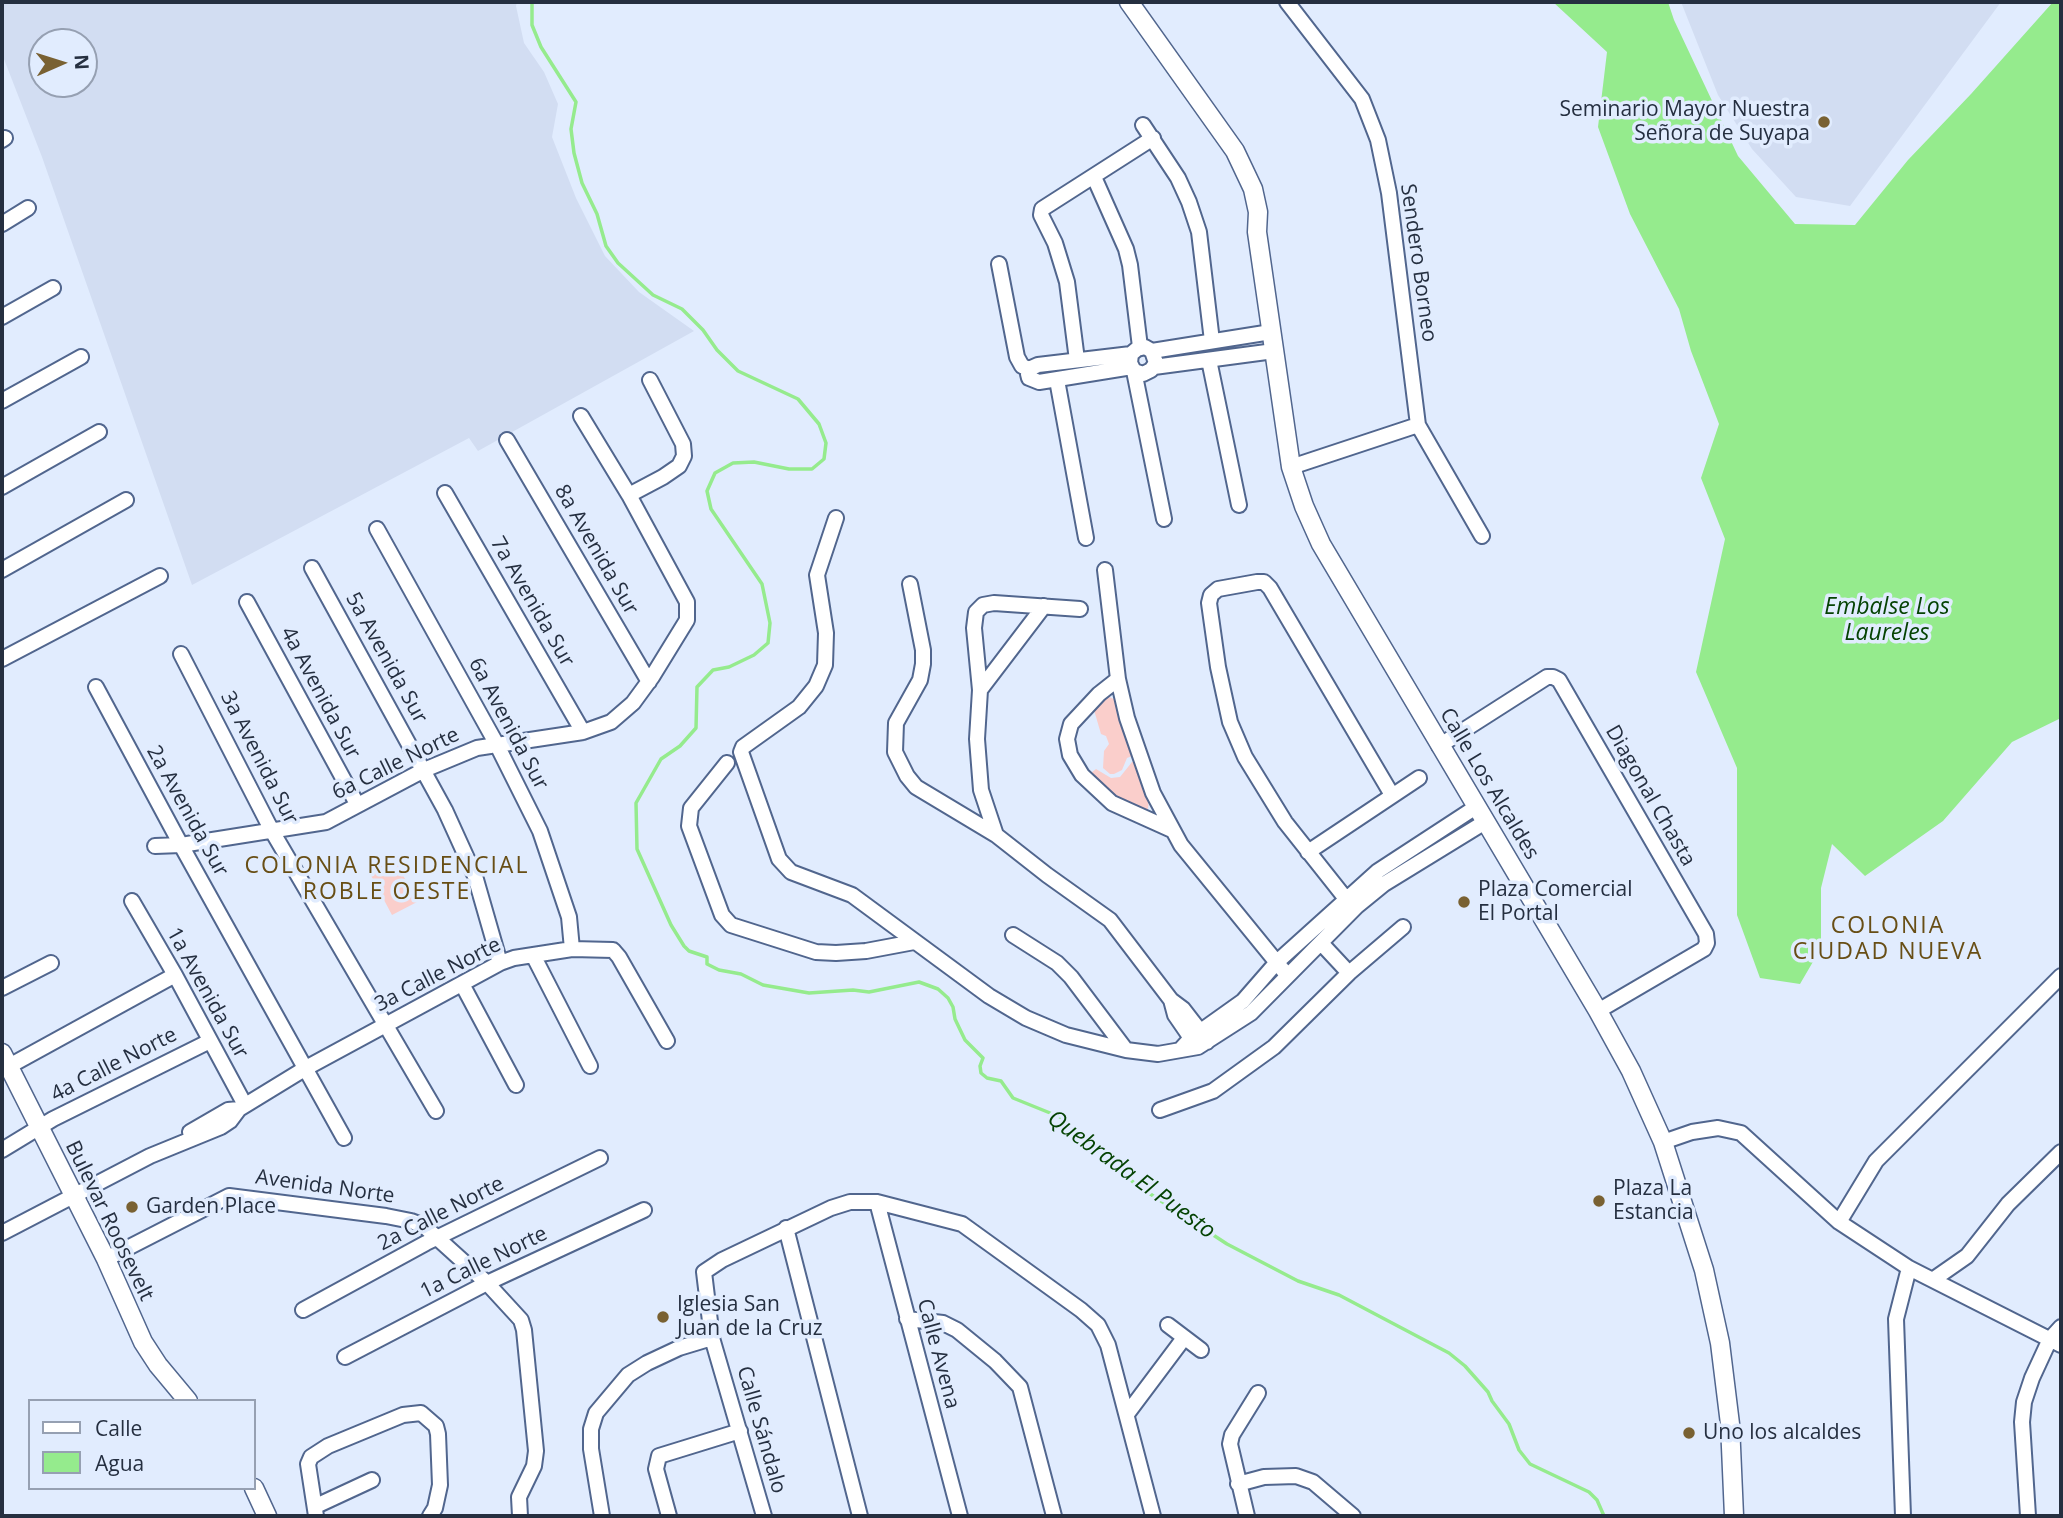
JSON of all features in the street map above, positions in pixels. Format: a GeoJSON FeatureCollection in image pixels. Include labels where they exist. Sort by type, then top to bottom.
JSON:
{"type":"FeatureCollection","features":[{"type":"Feature","properties":{"kind":"main road","name":"Calle Los Alcaldes"},"geometry":{"type":"LineString","coordinates":[[1117,2],[1235,172],[1248,215],[1257,232]]}},
{"type":"Feature","properties":{"kind":"main road","name":"Calle Los Alcaldes"},"geometry":{"type":"LineString","coordinates":[[1129,2],[1244,167],[1253,189],[1291,467],[1321,544],[1598,1011],[1631,1071],[1663,1142],[1704,1270],[1720,1343],[1730,1424],[1734,1516]]}},
{"type":"Feature","properties":{"kind":"main road","name":"Bulevar Roosevelt"},"geometry":{"type":"LineString","coordinates":[[4,1063],[75,1196],[143,1342],[186,1399]]}},
{"type":"Feature","properties":{"kind":"main road"},"geometry":{"type":"LineString","coordinates":[[255,1490],[267,1516]]}},
{"type":"Feature","properties":{"kind":"street","name":"Sendero Borneo"},"geometry":{"type":"LineString","coordinates":[[1287,2],[1362,99],[1378,140],[1389,192],[1418,425]]}},
{"type":"Feature","properties":{"kind":"street"},"geometry":{"type":"LineString","coordinates":[[1143,125],[1178,177],[1199,232],[1212,341]]}},
{"type":"Feature","properties":{"kind":"street"},"geometry":{"type":"LineString","coordinates":[[1077,360],[1067,282],[1055,243],[1041,215],[1042,209],[1153,138]]}},
{"type":"Feature","properties":{"kind":"street"},"geometry":{"type":"LineString","coordinates":[[1094,177],[1126,249],[1130,265],[1138,358],[1164,519]]}},
{"type":"Feature","properties":{"kind":"street"},"geometry":{"type":"LineString","coordinates":[[2,224],[28,208]]}},
{"type":"Feature","properties":{"kind":"street"},"geometry":{"type":"LineString","coordinates":[[999,264],[1017,357],[1022,366],[1029,369],[1038,365],[1077,360],[1138,358]]}},
{"type":"Feature","properties":{"kind":"street"},"geometry":{"type":"LineString","coordinates":[[2,317],[53,288]]}},
{"type":"Feature","properties":{"kind":"street"},"geometry":{"type":"LineString","coordinates":[[1029,369],[1029,378],[1032,380],[1057,380],[1212,341],[1271,332]]}},
{"type":"Feature","properties":{"kind":"street"},"geometry":{"type":"LineString","coordinates":[[1138,358],[1147,373],[1154,367],[1274,351]]}},
{"type":"Feature","properties":{"kind":"street"},"geometry":{"type":"LineString","coordinates":[[2,401],[81,357]]}},
{"type":"Feature","properties":{"kind":"street"},"geometry":{"type":"LineString","coordinates":[[1209,360],[1239,505]]}},
{"type":"Feature","properties":{"kind":"street"},"geometry":{"type":"LineString","coordinates":[[581,416],[629,495],[679,466],[684,456],[683,443],[650,380]]}},
{"type":"Feature","properties":{"kind":"street"},"geometry":{"type":"LineString","coordinates":[[1057,380],[1086,538]]}},
{"type":"Feature","properties":{"kind":"street"},"geometry":{"type":"LineString","coordinates":[[1291,467],[1418,425],[1482,537]]}},
{"type":"Feature","properties":{"kind":"street"},"geometry":{"type":"LineString","coordinates":[[2,487],[99,432]]}},
{"type":"Feature","properties":{"kind":"street","name":"8a Avenida Sur"},"geometry":{"type":"LineString","coordinates":[[507,440],[649,682]]}},
{"type":"Feature","properties":{"kind":"street","name":"7a Avenida Sur"},"geometry":{"type":"LineString","coordinates":[[445,494],[583,732]]}},
{"type":"Feature","properties":{"kind":"street","name":"6a Calle Norte"},"geometry":{"type":"LineString","coordinates":[[155,846],[181,845],[326,822],[425,770],[477,748],[496,743],[583,732],[611,722],[633,703],[649,682],[687,620],[687,602],[629,495]]}},
{"type":"Feature","properties":{"kind":"street"},"geometry":{"type":"LineString","coordinates":[[2,570],[126,500]]}},
{"type":"Feature","properties":{"kind":"street"},"geometry":{"type":"LineString","coordinates":[[836,518],[817,575],[826,634],[825,665],[816,687],[799,707],[743,747],[742,758],[779,859],[792,872],[852,895],[989,996],[1026,1018],[1066,1035],[1126,1049],[1158,1054],[1180,1050],[1251,1013],[1321,943],[1349,904],[1378,871],[1480,815]]}},
{"type":"Feature","properties":{"kind":"street","name":"6a Avenida Sur"},"geometry":{"type":"LineString","coordinates":[[377,529],[496,743],[540,831],[569,917],[572,949]]}},
{"type":"Feature","properties":{"kind":"street","name":"5a Avenida Sur"},"geometry":{"type":"LineString","coordinates":[[312,568],[425,770],[475,876],[500,963]]}},
{"type":"Feature","properties":{"kind":"street"},"geometry":{"type":"LineString","coordinates":[[1105,570],[1118,679],[1127,718],[1153,793],[1181,845],[1287,975]]}},
{"type":"Feature","properties":{"kind":"street"},"geometry":{"type":"LineString","coordinates":[[2,659],[160,576]]}},
{"type":"Feature","properties":{"kind":"street"},"geometry":{"type":"LineString","coordinates":[[1349,904],[1285,822],[1245,757],[1230,722],[1218,667],[1209,603],[1211,595],[1218,589],[1257,582],[1264,582],[1270,588],[1392,795]]}},
{"type":"Feature","properties":{"kind":"street"},"geometry":{"type":"LineString","coordinates":[[910,584],[923,650],[923,664],[920,680],[896,723],[895,752],[907,776],[916,787],[996,835],[1046,875],[1110,920],[1171,1000],[1183,1009],[1199,1039]]}},
{"type":"Feature","properties":{"kind":"street","name":"4a Avenida Sur"},"geometry":{"type":"LineString","coordinates":[[247,602],[357,804]]}},
{"type":"Feature","properties":{"kind":"street"},"geometry":{"type":"LineString","coordinates":[[996,835],[981,790],[977,739],[981,690],[974,628],[976,612],[983,605],[994,603],[1080,609]]}},
{"type":"Feature","properties":{"kind":"street"},"geometry":{"type":"LineString","coordinates":[[981,690],[1044,606]]}},
{"type":"Feature","properties":{"kind":"street","name":"3a Avenida Sur"},"geometry":{"type":"LineString","coordinates":[[181,654],[272,831],[436,1111]]}},
{"type":"Feature","properties":{"kind":"street","name":"Diagonal Chasta"},"geometry":{"type":"LineString","coordinates":[[1439,746],[1547,677],[1559,680],[1706,934],[1707,943],[1704,949],[1598,1011]]}},
{"type":"Feature","properties":{"kind":"street"},"geometry":{"type":"LineString","coordinates":[[1118,679],[1099,694],[1071,724],[1067,739],[1070,755],[1082,775],[1112,803],[1172,830]]}},
{"type":"Feature","properties":{"kind":"street","name":"2a Avenida Sur"},"geometry":{"type":"LineString","coordinates":[[96,687],[344,1138]]}},
{"type":"Feature","properties":{"kind":"street"},"geometry":{"type":"LineString","coordinates":[[727,763],[691,808],[689,826],[722,915],[731,925],[816,952],[866,951],[914,942]]}},
{"type":"Feature","properties":{"kind":"street"},"geometry":{"type":"LineString","coordinates":[[1308,852],[1419,778]]}},
{"type":"Feature","properties":{"kind":"street","name":"1a Avenida Sur"},"geometry":{"type":"LineString","coordinates":[[132,901],[175,975],[242,1107]]}},
{"type":"Feature","properties":{"kind":"street"},"geometry":{"type":"LineString","coordinates":[[1199,1039],[1243,1001],[1276,962],[1349,904]]}},
{"type":"Feature","properties":{"kind":"street"},"geometry":{"type":"LineString","coordinates":[[1160,1110],[1213,1091],[1274,1047],[1349,973],[1404,927]]}},
{"type":"Feature","properties":{"kind":"street"},"geometry":{"type":"LineString","coordinates":[[1013,935],[1057,963],[1071,977],[1126,1049]]}},
{"type":"Feature","properties":{"kind":"street"},"geometry":{"type":"LineString","coordinates":[[1321,943],[1349,973]]}},
{"type":"Feature","properties":{"kind":"street","name":"3a Calle Norte"},"geometry":{"type":"LineString","coordinates":[[2,1233],[181,1142],[189,1132],[228,1110],[242,1107],[306,1068],[500,963],[572,949],[613,950],[667,1041]]}},
{"type":"Feature","properties":{"kind":"street"},"geometry":{"type":"LineString","coordinates":[[533,955],[590,1066]]}},
{"type":"Feature","properties":{"kind":"street"},"geometry":{"type":"LineString","coordinates":[[2,988],[51,963]]}},
{"type":"Feature","properties":{"kind":"street"},"geometry":{"type":"LineString","coordinates":[[4,1063],[175,975]]}},
{"type":"Feature","properties":{"kind":"street"},"geometry":{"type":"LineString","coordinates":[[1839,1222],[1876,1161],[2061,976]]}},
{"type":"Feature","properties":{"kind":"street"},"geometry":{"type":"LineString","coordinates":[[462,984],[516,1084]]}},
{"type":"Feature","properties":{"kind":"street","name":"4a Calle Norte"},"geometry":{"type":"LineString","coordinates":[[2,1150],[38,1127],[209,1041]]}},
{"type":"Feature","properties":{"kind":"street"},"geometry":{"type":"LineString","coordinates":[[1663,1142],[1692,1132],[1718,1128],[1741,1133],[1839,1222],[1909,1268],[2055,1342]]}},
{"type":"Feature","properties":{"kind":"street"},"geometry":{"type":"LineString","coordinates":[[1934,1279],[1966,1256],[2008,1204],[2061,1152]]}},
{"type":"Feature","properties":{"kind":"street","name":"2a Calle Norte"},"geometry":{"type":"LineString","coordinates":[[303,1310],[437,1238],[600,1158]]}},
{"type":"Feature","properties":{"kind":"street","name":"Avenida Norte"},"geometry":{"type":"LineString","coordinates":[[106,1259],[216,1200],[229,1196],[411,1221],[424,1226],[515,1312],[524,1330],[536,1451],[534,1466],[519,1497],[520,1516]]}},
{"type":"Feature","properties":{"kind":"street"},"geometry":{"type":"LineString","coordinates":[[860,1516],[786,1228],[850,1202],[877,1202],[962,1224],[1098,1325],[1104,1335],[1127,1414],[1153,1516]]}},
{"type":"Feature","properties":{"kind":"street","name":"Calle Avena"},"geometry":{"type":"LineString","coordinates":[[877,1202],[960,1516]]}},
{"type":"Feature","properties":{"kind":"street","name":"1a Calle Norte"},"geometry":{"type":"LineString","coordinates":[[345,1357],[487,1283],[644,1210]]}},
{"type":"Feature","properties":{"kind":"street","name":"Calle Sándalo"},"geometry":{"type":"LineString","coordinates":[[764,1516],[712,1338],[704,1272],[786,1228]]}},
{"type":"Feature","properties":{"kind":"street"},"geometry":{"type":"LineString","coordinates":[[1903,1516],[1896,1319],[1909,1268]]}},
{"type":"Feature","properties":{"kind":"street"},"geometry":{"type":"LineString","coordinates":[[907,1319],[943,1322],[957,1330],[995,1361],[1020,1387],[1054,1516]]}},
{"type":"Feature","properties":{"kind":"street"},"geometry":{"type":"LineString","coordinates":[[1168,1325],[1201,1350]]}},
{"type":"Feature","properties":{"kind":"street"},"geometry":{"type":"LineString","coordinates":[[2028,1516],[2022,1422],[2024,1402],[2032,1378],[2055,1342],[2061,1327]]}},
{"type":"Feature","properties":{"kind":"street"},"geometry":{"type":"LineString","coordinates":[[602,1516],[591,1449],[591,1429],[596,1413],[628,1375],[679,1348],[712,1338]]}},
{"type":"Feature","properties":{"kind":"street"},"geometry":{"type":"LineString","coordinates":[[1127,1414],[1184,1338]]}},
{"type":"Feature","properties":{"kind":"street"},"geometry":{"type":"LineString","coordinates":[[1247,1516],[1230,1444],[1232,1435],[1258,1393]]}},
{"type":"Feature","properties":{"kind":"street"},"geometry":{"type":"LineString","coordinates":[[372,1480],[316,1511],[308,1464],[311,1457],[328,1446],[403,1415],[421,1413],[427,1416],[436,1426],[438,1433],[440,1485],[436,1508],[430,1516]]}},
{"type":"Feature","properties":{"kind":"street"},"geometry":{"type":"LineString","coordinates":[[668,1516],[656,1469],[659,1456],[740,1431]]}},
{"type":"Feature","properties":{"kind":"street"},"geometry":{"type":"LineString","coordinates":[[1238,1484],[1264,1477],[1296,1476],[1313,1482],[1353,1516]]}},
{"type":"Feature","properties":{"kind":"shaded area"},"geometry":{"type":"Polygon","coordinates":[[[2,2],[517,2],[524,43],[544,72],[558,104],[552,137],[576,198],[605,256],[639,292],[694,331],[478,451],[469,438],[192,585],[42,157],[2,54],[2,2]]]}},
{"type":"Feature","properties":{"kind":"shaded area","name":"Seminario Mayor Nuestra Señora de Suyapa"},"geometry":{"type":"Polygon","coordinates":[[[1681,2],[2001,2],[1850,206],[1796,197],[1752,149],[1718,95],[1681,2]]]}},
{"type":"Feature","properties":{"kind":"shaded area"},"geometry":{"type":"Polygon","coordinates":[[[1107,696],[1116,700],[1132,756],[1127,758],[1122,770],[1114,774],[1103,768],[1104,751],[1109,744],[1106,736],[1101,734],[1094,710],[1107,696]]]}},
{"type":"Feature","properties":{"kind":"shaded area"},"geometry":{"type":"Polygon","coordinates":[[[1132,762],[1135,762],[1149,799],[1148,809],[1140,809],[1107,790],[1091,773],[1096,769],[1111,778],[1120,777],[1132,762]]]}},
{"type":"Feature","properties":{"kind":"shaded area"},"geometry":{"type":"Polygon","coordinates":[[[393,856],[417,902],[392,915],[368,870],[393,856]]]}},
{"type":"Feature","properties":{"kind":"water","name":"Embalse Los Laureles"},"geometry":{"type":"Polygon","coordinates":[[[1553,2],[1668,2],[1738,156],[1795,224],[1855,225],[1908,160],[2053,2],[2061,2],[2061,718],[2012,742],[1943,821],[1865,876],[1832,844],[1821,888],[1821,948],[1800,984],[1760,978],[1737,915],[1737,768],[1696,672],[1725,539],[1701,478],[1719,424],[1691,351],[1679,309],[1630,214],[1598,127],[1607,52],[1553,2]]]}},
{"type":"Feature","properties":{"kind":"waterway","name":"Quebrada El Puesto"},"geometry":{"type":"LineString","coordinates":[[532,2],[532,25],[541,47],[576,102],[571,129],[574,153],[582,183],[597,214],[606,246],[618,263],[653,295],[682,309],[738,371],[798,399],[819,424],[826,443],[824,459],[812,469],[789,469],[754,462],[733,463],[715,473],[707,491],[711,509],[762,584],[770,623],[768,643],[754,655],[729,667],[713,670],[697,687],[696,728],[680,746],[661,759],[636,803],[637,849],[671,925],[684,946],[689,951],[707,957],[707,964],[719,970],[741,974],[763,985],[809,993],[853,990],[869,992],[919,982],[938,989],[953,1007],[955,1019],[965,1040],[983,1058],[981,1073],[987,1078],[1001,1081],[1013,1098],[1060,1117],[1103,1152],[1135,1184],[1227,1244],[1298,1281],[1339,1295],[1449,1353],[1465,1366],[1488,1392],[1509,1424],[1519,1450],[1530,1464],[1589,1492],[1597,1500],[1604,1516]]}},
{"type":"Feature","properties":{"kind":"place","name":"Seminario Mayor Nuestra Señora de Suyapa"},"geometry":{"type":"Point","coordinates":[1824,122]}},
{"type":"Feature","properties":{"kind":"place","name":"Plaza Comercial El Portal"},"geometry":{"type":"Point","coordinates":[1464,902]}},
{"type":"Feature","properties":{"kind":"place","name":"Plaza La Estancia"},"geometry":{"type":"Point","coordinates":[1599,1201]}},
{"type":"Feature","properties":{"kind":"place","name":"Garden Place"},"geometry":{"type":"Point","coordinates":[132,1207]}},
{"type":"Feature","properties":{"kind":"place","name":"Iglesia San Juan de la Cruz"},"geometry":{"type":"Point","coordinates":[663,1317]}},
{"type":"Feature","properties":{"kind":"place","name":"Uno los alcaldes"},"geometry":{"type":"Point","coordinates":[1689,1433]}},
{"type":"Feature","properties":{"kind":"district","name":"COLONIA RESIDENCIAL ROBLE OESTE"},"geometry":{"type":"Point","coordinates":[387,879]}},
{"type":"Feature","properties":{"kind":"district","name":"COLONIA CIUDAD NUEVA"},"geometry":{"type":"Point","coordinates":[1888,939]}}]}
